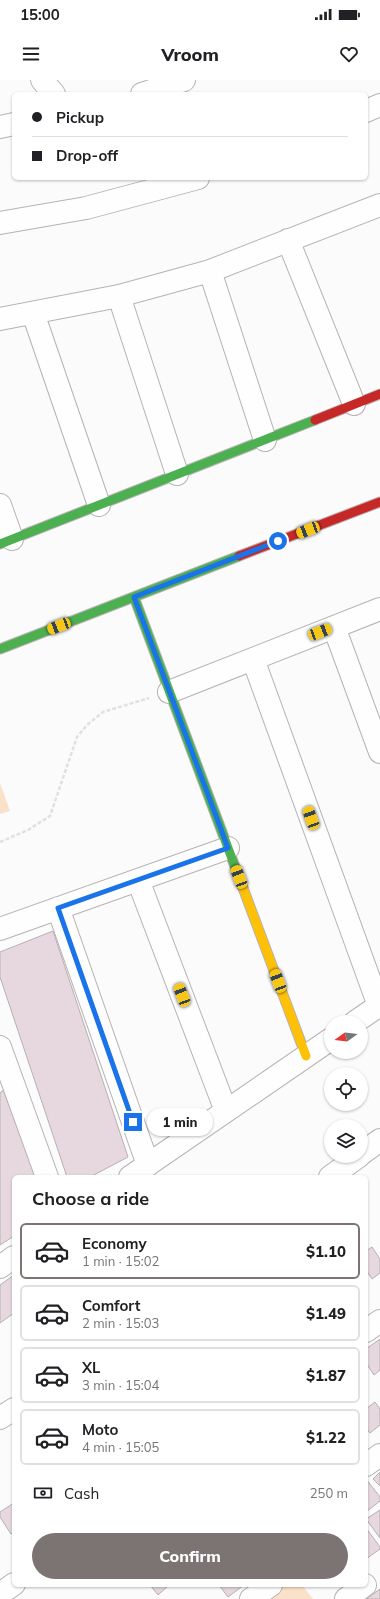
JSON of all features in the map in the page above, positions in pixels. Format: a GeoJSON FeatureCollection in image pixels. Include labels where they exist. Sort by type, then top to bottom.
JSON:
{"type":"FeatureCollection","features":[{"type":"Feature","properties":{"kind":"street"},"geometry":{"type":"LineString","coordinates":[[42,80],[52,92]]}},
{"type":"Feature","properties":{"kind":"street"},"geometry":{"type":"LineString","coordinates":[[148,92],[180,81]]}},
{"type":"Feature","properties":{"kind":"street"},"geometry":{"type":"LineString","coordinates":[[368,110],[380,106]]}},
{"type":"Feature","properties":{"kind":"street"},"geometry":{"type":"LineString","coordinates":[[0,127],[12,124]]}},
{"type":"Feature","properties":{"kind":"street"},"geometry":{"type":"LineString","coordinates":[[0,223],[86,208],[191,180]]}},
{"type":"Feature","properties":{"kind":"street"},"geometry":{"type":"LineString","coordinates":[[0,319],[119,296],[210,271],[380,204]]}},
{"type":"Feature","properties":{"kind":"street"},"geometry":{"type":"LineString","coordinates":[[288,240],[354,404]]}},
{"type":"Feature","properties":{"kind":"street"},"geometry":{"type":"LineString","coordinates":[[210,271],[265,440]]}},
{"type":"Feature","properties":{"kind":"street"},"geometry":{"type":"LineString","coordinates":[[119,296],[177,474]]}},
{"type":"Feature","properties":{"kind":"street"},"geometry":{"type":"LineString","coordinates":[[33,313],[98,505]]}},
{"type":"Feature","properties":{"kind":"street"},"geometry":{"type":"LineString","coordinates":[[0,505],[6,542],[380,394]]}},
{"type":"Feature","properties":{"kind":"street"},"geometry":{"type":"LineString","coordinates":[[0,649],[380,502]]}},
{"type":"Feature","properties":{"kind":"street"},"geometry":{"type":"LineString","coordinates":[[134,597],[306,1056]]}},
{"type":"Feature","properties":{"kind":"street"},"geometry":{"type":"LineString","coordinates":[[169,692],[380,609]]}},
{"type":"Feature","properties":{"kind":"street"},"geometry":{"type":"LineString","coordinates":[[334,627],[380,752]]}},
{"type":"Feature","properties":{"kind":"street"},"geometry":{"type":"LineString","coordinates":[[253,659],[380,1005],[365,1015]]}},
{"type":"Feature","properties":{"kind":"street"},"geometry":{"type":"LineString","coordinates":[[0,929],[228,848]]}},
{"type":"Feature","properties":{"kind":"street"},"geometry":{"type":"LineString","coordinates":[[138,880],[226,1110]]}},
{"type":"Feature","properties":{"kind":"street"},"geometry":{"type":"LineString","coordinates":[[58,908],[139,1171],[324,1043]]}},
{"type":"Feature","properties":{"kind":"street"},"geometry":{"type":"LineString","coordinates":[[0,1047],[4,1074],[46,1175]]}},
{"type":"Feature","properties":{"kind":"street"},"geometry":{"type":"LineString","coordinates":[[368,1149],[380,1140]]}},
{"type":"Feature","properties":{"kind":"street"},"geometry":{"type":"LineString","coordinates":[[333,1175],[349,1163]]}},
{"type":"Feature","properties":{"kind":"street"},"geometry":{"type":"LineString","coordinates":[[0,1267],[12,1258]]}},
{"type":"Feature","properties":{"kind":"street"},"geometry":{"type":"LineString","coordinates":[[368,1330],[380,1321]]}},
{"type":"Feature","properties":{"kind":"street"},"geometry":{"type":"LineString","coordinates":[[0,1418],[12,1409]]}},
{"type":"Feature","properties":{"kind":"street"},"geometry":{"type":"LineString","coordinates":[[368,1464],[380,1455]]}},
{"type":"Feature","properties":{"kind":"street"},"geometry":{"type":"LineString","coordinates":[[368,1583],[380,1574]]}},
{"type":"Feature","properties":{"kind":"street"},"geometry":{"type":"LineString","coordinates":[[0,1594],[12,1585]]}},
{"type":"Feature","properties":{"kind":"street"},"geometry":{"type":"LineString","coordinates":[[251,1599],[267,1587]]}},
{"type":"Feature","properties":{"kind":"street"},"geometry":{"type":"LineString","coordinates":[[336,1587],[345,1599],[363,1587]]}},
{"type":"Feature","properties":{"kind":"path"},"geometry":{"type":"LineString","coordinates":[[0,842],[28,830],[50,816],[77,738],[87,725],[104,712],[169,692]]}},
{"type":"Feature","properties":{"kind":"shaded area"},"geometry":{"type":"Polygon","coordinates":[[[0,783],[10,811],[0,814],[0,783]]]}},
{"type":"Feature","properties":{"kind":"shaded area"},"geometry":{"type":"Polygon","coordinates":[[[280,1587],[304,1587],[313,1599],[265,1599],[280,1587]]]}},
{"type":"Feature","properties":{"kind":"building"},"geometry":{"type":"Polygon","coordinates":[[[53,931],[128,1157],[94,1175],[66,1175],[0,977],[0,952],[53,931]]]}},
{"type":"Feature","properties":{"kind":"building"},"geometry":{"type":"Polygon","coordinates":[[[7,1087],[38,1175],[12,1175],[12,1237],[0,1245],[0,1093],[7,1087]]]}},
{"type":"Feature","properties":{"kind":"building"},"geometry":{"type":"Polygon","coordinates":[[[372,1247],[380,1259],[380,1273],[372,1279],[368,1273],[368,1250],[372,1247]]]}},
{"type":"Feature","properties":{"kind":"building"},"geometry":{"type":"Polygon","coordinates":[[[12,1276],[12,1314],[0,1323],[0,1285],[12,1276]]]}},
{"type":"Feature","properties":{"kind":"building"},"geometry":{"type":"Polygon","coordinates":[[[380,1339],[380,1370],[374,1375],[368,1366],[368,1348],[380,1339]]]}},
{"type":"Feature","properties":{"kind":"building"},"geometry":{"type":"Polygon","coordinates":[[[375,1402],[380,1409],[380,1425],[370,1433],[368,1430],[368,1407],[375,1402]]]}},
{"type":"Feature","properties":{"kind":"building"},"geometry":{"type":"Polygon","coordinates":[[[380,1472],[380,1486],[373,1479],[380,1472]]]}},
{"type":"Feature","properties":{"kind":"building"},"geometry":{"type":"Polygon","coordinates":[[[368,1482],[380,1497],[380,1501],[368,1510],[368,1482]]]}},
{"type":"Feature","properties":{"kind":"building"},"geometry":{"type":"Polygon","coordinates":[[[12,1504],[11,1534],[0,1517],[0,1512],[12,1504]]]}},
{"type":"Feature","properties":{"kind":"building"},"geometry":{"type":"Polygon","coordinates":[[[380,1510],[380,1538],[368,1522],[368,1518],[380,1510]]]}},
{"type":"Feature","properties":{"kind":"building"},"geometry":{"type":"Polygon","coordinates":[[[368,1531],[380,1547],[380,1549],[368,1558],[368,1531]]]}},
{"type":"Feature","properties":{"kind":"building"},"geometry":{"type":"Polygon","coordinates":[[[152,1587],[167,1587],[158,1595],[152,1587]]]}},
{"type":"Feature","properties":{"kind":"building"},"geometry":{"type":"Polygon","coordinates":[[[220,1587],[241,1587],[228,1597],[220,1587]]]}},
{"type":"Feature","properties":{"kind":"building"},"geometry":{"type":"Polygon","coordinates":[[[380,1589],[380,1599],[366,1599],[380,1589]]]}},
{"type":"Feature","properties":{"kind":"traffic: fast"},"geometry":{"type":"LineString","coordinates":[[0,544],[315,420]]}},
{"type":"Feature","properties":{"kind":"traffic: fast"},"geometry":{"type":"LineString","coordinates":[[0,649],[239,556]]}},
{"type":"Feature","properties":{"kind":"traffic: fast"},"geometry":{"type":"LineString","coordinates":[[134,597],[243,888]]}},
{"type":"Feature","properties":{"kind":"traffic: slow"},"geometry":{"type":"LineString","coordinates":[[243,888],[306,1056]]}},
{"type":"Feature","properties":{"kind":"traffic: jam"},"geometry":{"type":"LineString","coordinates":[[315,420],[380,394]]}},
{"type":"Feature","properties":{"kind":"traffic: jam"},"geometry":{"type":"LineString","coordinates":[[239,556],[380,502]]}},
{"type":"Feature","properties":{"kind":"route"},"geometry":{"type":"LineString","coordinates":[[133,1122],[58,908],[228,848],[134,597],[278,541]]}}]}
